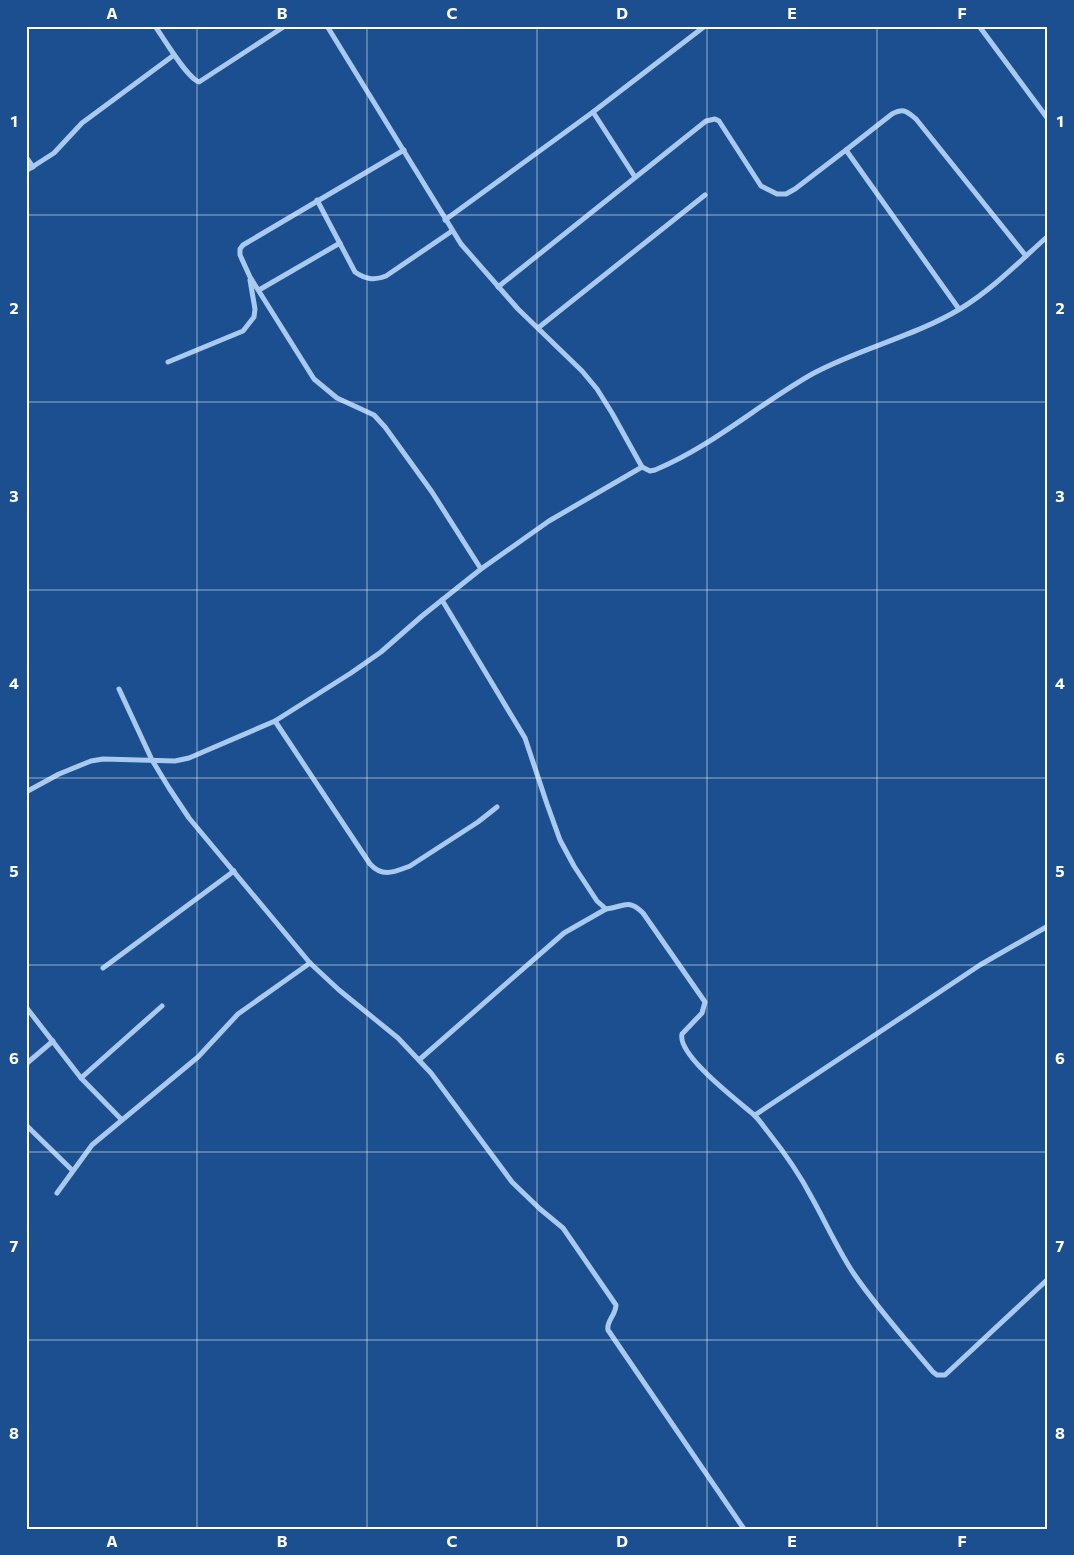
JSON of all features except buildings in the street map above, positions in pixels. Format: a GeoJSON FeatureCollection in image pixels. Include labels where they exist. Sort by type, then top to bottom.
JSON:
{"type":"FeatureCollection","features":[{"type":"Feature","properties":{"kind":"street"},"geometry":{"type":"LineString","coordinates":[[155,26],[174,55],[194,79],[200,82],[285,26]]}},
{"type":"Feature","properties":{"kind":"street"},"geometry":{"type":"LineString","coordinates":[[327,26],[461,244],[498,287],[582,371],[612,413],[642,467],[650,471],[669,465],[697,451],[780,394],[820,370],[854,354],[903,336],[959,309],[980,296],[1048,236]]}},
{"type":"Feature","properties":{"kind":"street"},"geometry":{"type":"LineString","coordinates":[[445,220],[593,112],[705,26]]}},
{"type":"Feature","properties":{"kind":"street"},"geometry":{"type":"LineString","coordinates":[[979,26],[1048,119]]}},
{"type":"Feature","properties":{"kind":"street"},"geometry":{"type":"LineString","coordinates":[[26,171],[54,153],[82,123],[174,55]]}},
{"type":"Feature","properties":{"kind":"street"},"geometry":{"type":"LineString","coordinates":[[498,287],[706,121],[711,120],[719,121],[761,186],[777,194],[786,194],[892,114],[899,110],[904,110],[916,119],[1026,256]]}},
{"type":"Feature","properties":{"kind":"street"},"geometry":{"type":"LineString","coordinates":[[593,112],[635,177]]}},
{"type":"Feature","properties":{"kind":"street"},"geometry":{"type":"LineString","coordinates":[[404,150],[243,245],[240,249],[240,255],[250,277],[314,378],[337,398],[374,415],[385,427],[432,492],[481,569]]}},
{"type":"Feature","properties":{"kind":"street"},"geometry":{"type":"LineString","coordinates":[[846,150],[959,309]]}},
{"type":"Feature","properties":{"kind":"street"},"geometry":{"type":"LineString","coordinates":[[26,157],[33,167]]}},
{"type":"Feature","properties":{"kind":"street"},"geometry":{"type":"LineString","coordinates":[[538,328],[705,195]]}},
{"type":"Feature","properties":{"kind":"street"},"geometry":{"type":"LineString","coordinates":[[318,200],[355,272],[362,277],[380,279],[452,231]]}},
{"type":"Feature","properties":{"kind":"street"},"geometry":{"type":"LineString","coordinates":[[258,290],[340,243]]}},
{"type":"Feature","properties":{"kind":"street"},"geometry":{"type":"LineString","coordinates":[[168,362],[244,331],[254,317],[255,309],[250,277]]}},
{"type":"Feature","properties":{"kind":"street"},"geometry":{"type":"LineString","coordinates":[[26,792],[59,774],[91,761],[103,759],[175,760],[189,758],[275,721],[352,673],[481,569],[549,521],[642,467]]}},
{"type":"Feature","properties":{"kind":"street"},"geometry":{"type":"LineString","coordinates":[[442,600],[525,738],[560,840],[578,873],[597,901],[606,909]]}},
{"type":"Feature","properties":{"kind":"street"},"geometry":{"type":"LineString","coordinates":[[119,689],[152,760],[189,818],[310,963],[338,990],[398,1038],[419,1060],[431,1073],[512,1182],[562,1228],[616,1305],[615,1312],[608,1325],[608,1330],[744,1529]]}},
{"type":"Feature","properties":{"kind":"street"},"geometry":{"type":"LineString","coordinates":[[275,721],[370,864],[380,872],[398,871],[410,866],[478,822],[497,807]]}},
{"type":"Feature","properties":{"kind":"street"},"geometry":{"type":"LineString","coordinates":[[103,968],[234,871]]}},
{"type":"Feature","properties":{"kind":"street"},"geometry":{"type":"LineString","coordinates":[[419,1060],[564,933],[606,909],[629,904],[637,906],[705,1002],[702,1012],[682,1034],[682,1043],[695,1061],[736,1101],[755,1115],[775,1140],[811,1195],[854,1274],[931,1370],[938,1376],[944,1375],[1048,1279]]}},
{"type":"Feature","properties":{"kind":"street"},"geometry":{"type":"LineString","coordinates":[[755,1115],[980,965],[1048,926]]}},
{"type":"Feature","properties":{"kind":"street"},"geometry":{"type":"LineString","coordinates":[[57,1192],[92,1145],[177,1076],[198,1057],[238,1014],[310,963]]}},
{"type":"Feature","properties":{"kind":"street"},"geometry":{"type":"LineString","coordinates":[[80,1078],[162,1006]]}},
{"type":"Feature","properties":{"kind":"street"},"geometry":{"type":"LineString","coordinates":[[26,1007],[80,1078],[121,1120]]}},
{"type":"Feature","properties":{"kind":"street"},"geometry":{"type":"LineString","coordinates":[[26,1064],[53,1041]]}},
{"type":"Feature","properties":{"kind":"street"},"geometry":{"type":"LineString","coordinates":[[26,1125],[72,1170]]}}]}
